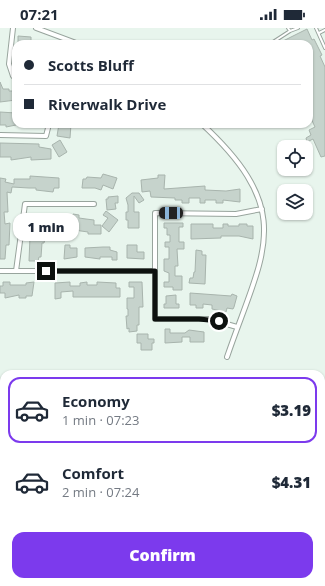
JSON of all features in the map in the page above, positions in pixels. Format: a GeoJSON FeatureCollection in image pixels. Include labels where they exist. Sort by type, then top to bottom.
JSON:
{"type":"FeatureCollection","features":[{"type":"Feature","properties":{"kind":"street"},"geometry":{"type":"LineString","coordinates":[[12,73],[9,64],[13,28]]}},
{"type":"Feature","properties":{"kind":"street"},"geometry":{"type":"LineString","coordinates":[[36,28],[64,40]]}},
{"type":"Feature","properties":{"kind":"street"},"geometry":{"type":"LineString","coordinates":[[0,136],[46,136],[48,128]]}},
{"type":"Feature","properties":{"kind":"street"},"geometry":{"type":"LineString","coordinates":[[206,128],[224,146],[245,171],[255,187],[265,225],[263,254],[226,358]]}},
{"type":"Feature","properties":{"kind":"street"},"geometry":{"type":"LineString","coordinates":[[16,271],[25,204],[94,204]]}},
{"type":"Feature","properties":{"kind":"street"},"geometry":{"type":"LineString","coordinates":[[237,327],[209,320],[155,319],[155,213],[236,214],[262,209]]}},
{"type":"Feature","properties":{"kind":"street"},"geometry":{"type":"LineString","coordinates":[[0,271],[155,271]]}},
{"type":"Feature","properties":{"kind":"lane"},"geometry":{"type":"LineString","coordinates":[[276,40],[290,31],[298,28]]}},
{"type":"Feature","properties":{"kind":"lane"},"geometry":{"type":"LineString","coordinates":[[316,28],[325,48]]}},
{"type":"Feature","properties":{"kind":"lane"},"geometry":{"type":"LineString","coordinates":[[319,33],[325,30]]}},
{"type":"Feature","properties":{"kind":"building"},"geometry":{"type":"Polygon","coordinates":[[[307,29],[312,40],[285,40],[307,29]]]}},
{"type":"Feature","properties":{"kind":"building"},"geometry":{"type":"Polygon","coordinates":[[[18,36],[31,37],[31,40],[18,40],[18,36]]]}},
{"type":"Feature","properties":{"kind":"building"},"geometry":{"type":"Polygon","coordinates":[[[314,39],[322,55],[320,56],[325,67],[325,156],[321,157],[313,139],[306,140],[306,138],[311,135],[309,130],[315,127],[313,123],[312,40],[314,39]]]}},
{"type":"Feature","properties":{"kind":"building"},"geometry":{"type":"Polygon","coordinates":[[[0,82],[3,89],[9,89],[9,91],[12,91],[12,100],[0,102],[0,82]]]}},
{"type":"Feature","properties":{"kind":"building"},"geometry":{"type":"Polygon","coordinates":[[[0,112],[12,113],[12,126],[6,127],[6,125],[0,125],[0,112]]]}},
{"type":"Feature","properties":{"kind":"building"},"geometry":{"type":"Polygon","coordinates":[[[58,128],[71,128],[70,138],[57,136],[58,128]]]}},
{"type":"Feature","properties":{"kind":"building"},"geometry":{"type":"Polygon","coordinates":[[[60,140],[67,152],[59,157],[52,145],[60,140]]]}},
{"type":"Feature","properties":{"kind":"building"},"geometry":{"type":"Polygon","coordinates":[[[0,143],[39,144],[39,147],[51,149],[51,159],[31,160],[31,157],[11,160],[11,157],[0,157],[0,143]]]}},
{"type":"Feature","properties":{"kind":"building"},"geometry":{"type":"Polygon","coordinates":[[[103,174],[117,178],[113,189],[103,185],[101,190],[95,188],[82,188],[83,179],[86,179],[87,177],[101,178],[103,174]]]}},
{"type":"Feature","properties":{"kind":"building"},"geometry":{"type":"Polygon","coordinates":[[[158,175],[165,175],[164,189],[205,186],[205,190],[226,191],[240,189],[240,202],[223,200],[223,203],[216,203],[216,200],[205,200],[205,203],[200,203],[200,198],[189,198],[189,203],[182,203],[182,200],[175,200],[175,198],[151,197],[150,191],[142,192],[141,180],[158,178],[158,175]]]}},
{"type":"Feature","properties":{"kind":"building"},"geometry":{"type":"Polygon","coordinates":[[[30,176],[59,178],[59,188],[54,188],[53,192],[36,190],[36,188],[12,187],[11,193],[7,192],[8,212],[4,212],[5,224],[10,223],[9,245],[6,245],[5,259],[0,259],[0,178],[6,179],[5,182],[14,184],[14,179],[30,179],[30,176]]]}},
{"type":"Feature","properties":{"kind":"building"},"geometry":{"type":"Polygon","coordinates":[[[132,193],[139,193],[144,200],[139,203],[134,196],[134,212],[139,212],[139,228],[128,228],[128,220],[126,220],[128,205],[126,198],[132,193]]]}},
{"type":"Feature","properties":{"kind":"building"},"geometry":{"type":"Polygon","coordinates":[[[118,196],[118,203],[115,203],[116,209],[107,210],[106,199],[108,199],[108,197],[118,196]]]}},
{"type":"Feature","properties":{"kind":"building"},"geometry":{"type":"Polygon","coordinates":[[[106,211],[118,220],[109,232],[102,226],[108,218],[103,215],[106,211]]]}},
{"type":"Feature","properties":{"kind":"building"},"geometry":{"type":"Polygon","coordinates":[[[31,214],[50,214],[50,218],[43,218],[43,229],[47,229],[47,233],[44,243],[42,243],[41,257],[39,257],[38,261],[29,261],[30,237],[35,237],[35,227],[31,225],[31,214]]]}},
{"type":"Feature","properties":{"kind":"building"},"geometry":{"type":"Polygon","coordinates":[[[73,214],[79,215],[79,218],[94,220],[94,225],[101,225],[101,234],[88,234],[88,232],[74,230],[74,228],[71,227],[73,214]]]}},
{"type":"Feature","properties":{"kind":"building"},"geometry":{"type":"Polygon","coordinates":[[[164,223],[183,223],[183,227],[179,227],[179,242],[184,242],[184,249],[177,249],[178,266],[175,266],[175,276],[182,276],[182,290],[173,290],[173,287],[164,287],[164,282],[169,282],[169,273],[164,271],[164,259],[169,259],[169,247],[165,247],[165,242],[170,242],[170,235],[167,235],[167,228],[164,228],[164,223]]]}},
{"type":"Feature","properties":{"kind":"building"},"geometry":{"type":"Polygon","coordinates":[[[191,224],[213,224],[213,228],[223,228],[223,224],[228,224],[228,226],[239,226],[239,224],[247,224],[247,226],[253,226],[253,239],[239,236],[221,236],[221,238],[191,239],[191,224]]]}},
{"type":"Feature","properties":{"kind":"building"},"geometry":{"type":"Polygon","coordinates":[[[65,245],[70,245],[70,248],[77,248],[77,257],[64,259],[65,245]]]}},
{"type":"Feature","properties":{"kind":"building"},"geometry":{"type":"Polygon","coordinates":[[[127,245],[137,245],[137,252],[144,252],[144,259],[127,258],[127,245]]]}},
{"type":"Feature","properties":{"kind":"building"},"geometry":{"type":"Polygon","coordinates":[[[110,247],[110,250],[117,252],[117,260],[112,260],[112,257],[100,257],[100,259],[85,257],[85,248],[110,247]]]}},
{"type":"Feature","properties":{"kind":"building"},"geometry":{"type":"Polygon","coordinates":[[[196,250],[202,251],[202,255],[206,255],[205,284],[189,283],[190,278],[193,278],[195,272],[196,250]]]}},
{"type":"Feature","properties":{"kind":"building"},"geometry":{"type":"Polygon","coordinates":[[[3,282],[10,282],[10,285],[26,285],[26,283],[34,282],[32,296],[19,298],[19,295],[5,298],[5,293],[0,293],[0,286],[3,286],[3,282]]]}},
{"type":"Feature","properties":{"kind":"building"},"geometry":{"type":"Polygon","coordinates":[[[70,282],[70,286],[80,286],[80,283],[87,282],[87,285],[97,285],[97,282],[116,283],[116,288],[120,288],[120,297],[73,297],[73,291],[61,292],[61,298],[55,299],[55,283],[70,282]]]}},
{"type":"Feature","properties":{"kind":"building"},"geometry":{"type":"Polygon","coordinates":[[[129,282],[142,282],[143,307],[139,307],[139,325],[137,325],[137,331],[129,332],[129,328],[127,329],[126,316],[128,316],[127,298],[134,298],[134,287],[129,287],[129,282]]]}},
{"type":"Feature","properties":{"kind":"building"},"geometry":{"type":"Polygon","coordinates":[[[190,293],[231,296],[232,294],[237,296],[233,309],[227,308],[226,312],[212,309],[212,305],[203,304],[203,308],[196,308],[196,305],[190,305],[190,293]]]}},
{"type":"Feature","properties":{"kind":"building"},"geometry":{"type":"Polygon","coordinates":[[[176,295],[176,304],[179,304],[179,308],[164,308],[164,304],[166,304],[166,296],[176,295]]]}},
{"type":"Feature","properties":{"kind":"building"},"geometry":{"type":"Polygon","coordinates":[[[165,329],[170,329],[170,333],[185,333],[189,330],[204,332],[204,342],[190,342],[190,337],[182,337],[182,342],[165,343],[165,329]]]}},
{"type":"Feature","properties":{"kind":"building"},"geometry":{"type":"Polygon","coordinates":[[[137,334],[148,334],[148,339],[154,339],[154,343],[152,343],[152,350],[141,350],[141,343],[137,343],[137,334]]]}},
{"type":"Feature","properties":{"kind":"route"},"geometry":{"type":"LineString","coordinates":[[46,271],[155,271],[155,319],[199,319],[219,321]]}}]}
